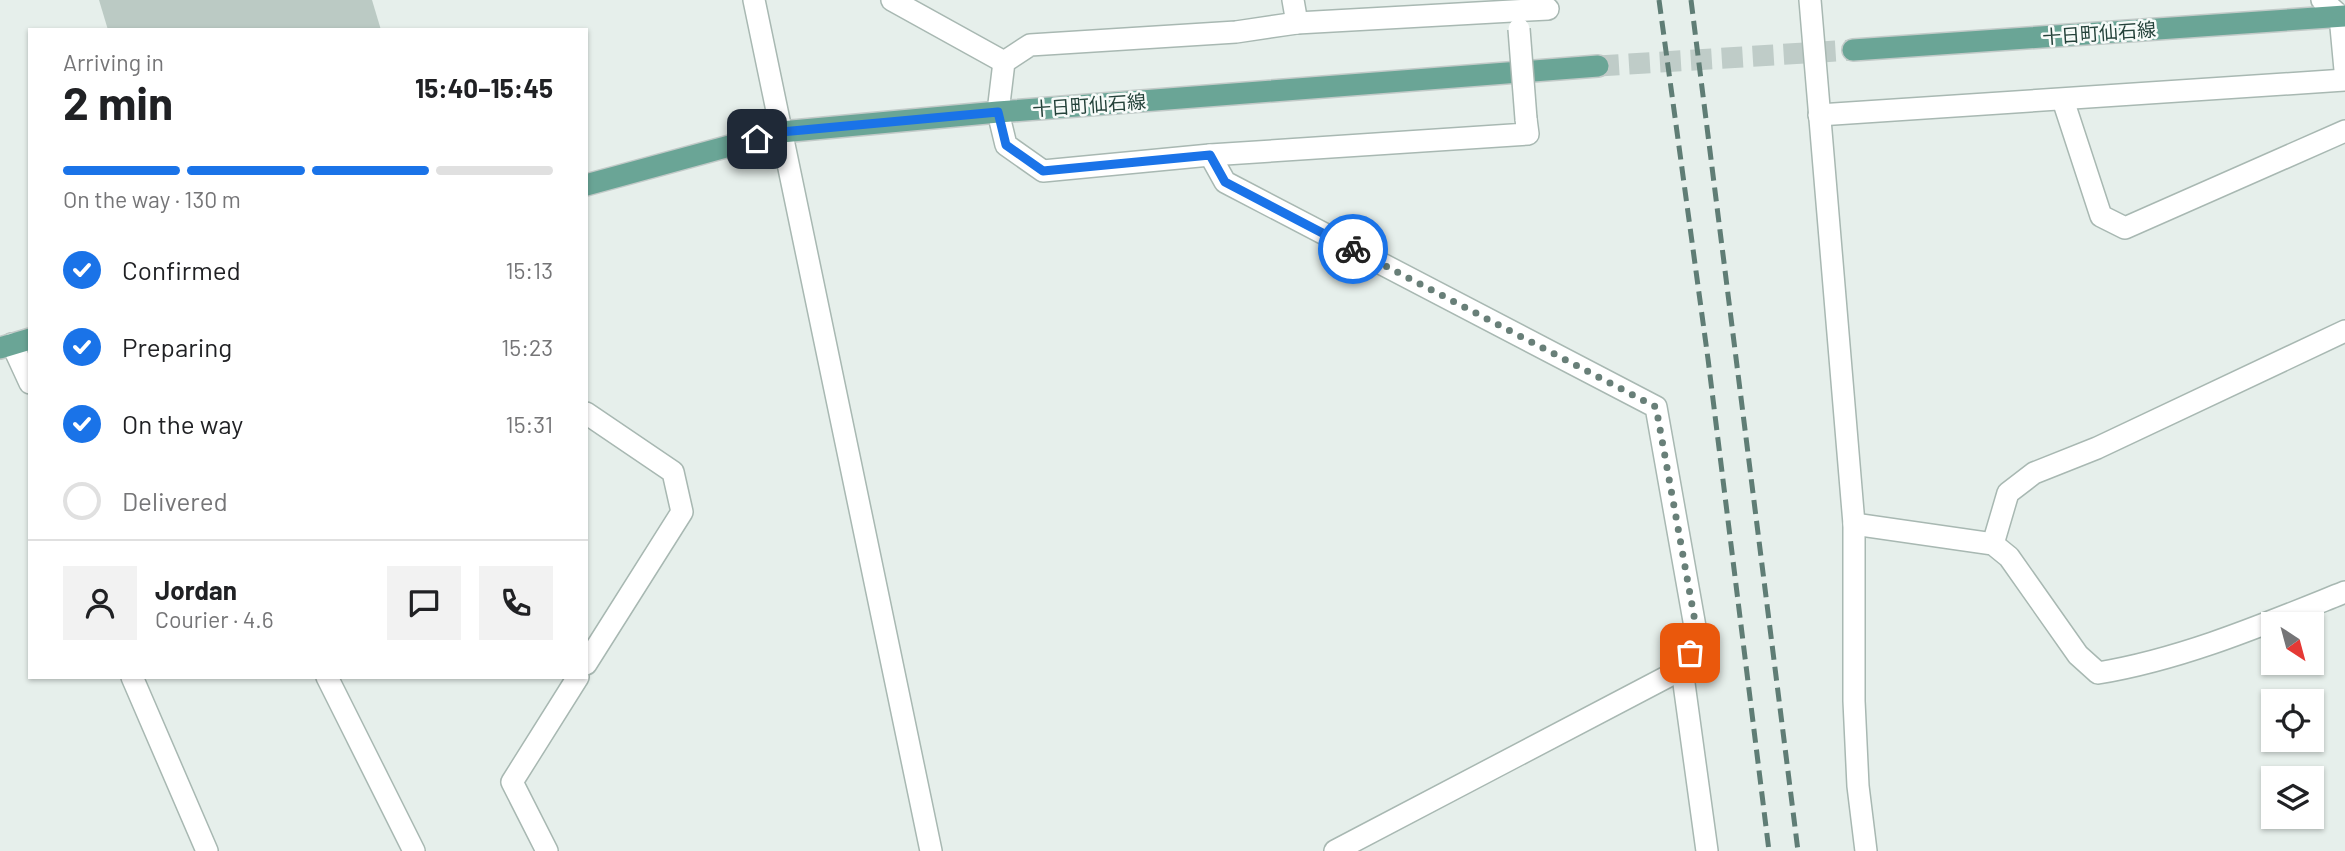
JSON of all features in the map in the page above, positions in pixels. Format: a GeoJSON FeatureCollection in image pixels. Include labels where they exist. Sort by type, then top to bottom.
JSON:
{"type":"FeatureCollection","features":[{"type":"Feature","properties":{"kind":"main road","name":"十日町仙石線"},"geometry":{"type":"LineString","coordinates":[[1853,50],[2343,16]]}},
{"type":"Feature","properties":{"kind":"main road","name":"十日町仙石線"},"geometry":{"type":"LineString","coordinates":[[588,184],[781,132],[998,112],[1598,66]]}},
{"type":"Feature","properties":{"kind":"street"},"geometry":{"type":"LineString","coordinates":[[754,0],[930,851]]}},
{"type":"Feature","properties":{"kind":"street"},"geometry":{"type":"LineString","coordinates":[[892,0],[1004,62]]}},
{"type":"Feature","properties":{"kind":"street"},"geometry":{"type":"LineString","coordinates":[[1293,0],[1297,23]]}},
{"type":"Feature","properties":{"kind":"street"},"geometry":{"type":"LineString","coordinates":[[1810,0],[1854,524],[1854,701],[1858,786],[1866,851]]}},
{"type":"Feature","properties":{"kind":"street"},"geometry":{"type":"LineString","coordinates":[[2322,0],[2343,16],[2345,69]]}},
{"type":"Feature","properties":{"kind":"street"},"geometry":{"type":"LineString","coordinates":[[1517,20],[1528,134],[1210,155],[1043,171],[1006,145],[998,112],[1004,62],[1030,45],[1236,32],[1297,23],[1517,20],[1548,9]]}},
{"type":"Feature","properties":{"kind":"street"},"geometry":{"type":"LineString","coordinates":[[1819,115],[2345,80]]}},
{"type":"Feature","properties":{"kind":"street"},"geometry":{"type":"LineString","coordinates":[[2063,100],[2101,216],[2125,228],[2345,131]]}},
{"type":"Feature","properties":{"kind":"street"},"geometry":{"type":"LineString","coordinates":[[1210,155],[1225,182],[1656,407],[1698,638],[1682,669],[1335,851]]}},
{"type":"Feature","properties":{"kind":"street"},"geometry":{"type":"LineString","coordinates":[[1993,544],[2008,493],[2034,472],[2097,448],[2345,331]]}},
{"type":"Feature","properties":{"kind":"street"},"geometry":{"type":"LineString","coordinates":[[14,343],[28,378]]}},
{"type":"Feature","properties":{"kind":"street"},"geometry":{"type":"LineString","coordinates":[[588,414],[673,472],[682,512],[588,661]]}},
{"type":"Feature","properties":{"kind":"street"},"geometry":{"type":"LineString","coordinates":[[1854,524],[1993,544],[2009,557],[2078,655],[2098,673],[2131,667],[2247,632],[2345,592]]}},
{"type":"Feature","properties":{"kind":"street"},"geometry":{"type":"LineString","coordinates":[[1682,669],[1707,851]]}},
{"type":"Feature","properties":{"kind":"street"},"geometry":{"type":"LineString","coordinates":[[133,679],[207,851]]}},
{"type":"Feature","properties":{"kind":"street"},"geometry":{"type":"LineString","coordinates":[[328,679],[414,851]]}},
{"type":"Feature","properties":{"kind":"street"},"geometry":{"type":"LineString","coordinates":[[547,851],[512,782],[577,679]]}},
{"type":"Feature","properties":{"kind":"building"},"geometry":{"type":"Polygon","coordinates":[[[99,0],[372,0],[380,28],[107,28],[99,0]]]}},
{"type":"Feature","properties":{"kind":"tunnel"},"geometry":{"type":"LineString","coordinates":[[1598,66],[1853,50]]}},
{"type":"Feature","properties":{"kind":"railway"},"geometry":{"type":"LineString","coordinates":[[1659,0],[1708,359],[1769,851]]}},
{"type":"Feature","properties":{"kind":"railway"},"geometry":{"type":"LineString","coordinates":[[1691,0],[1798,851]]}},
{"type":"Feature","properties":{"kind":"way so far"},"geometry":{"type":"LineString","coordinates":[[1353,249],[1656,407],[1698,638],[1690,653]]}},
{"type":"Feature","properties":{"kind":"route"},"geometry":{"type":"LineString","coordinates":[[757,139],[781,132],[998,112],[1006,145],[1043,171],[1210,155],[1225,182],[1353,249]]}}]}
